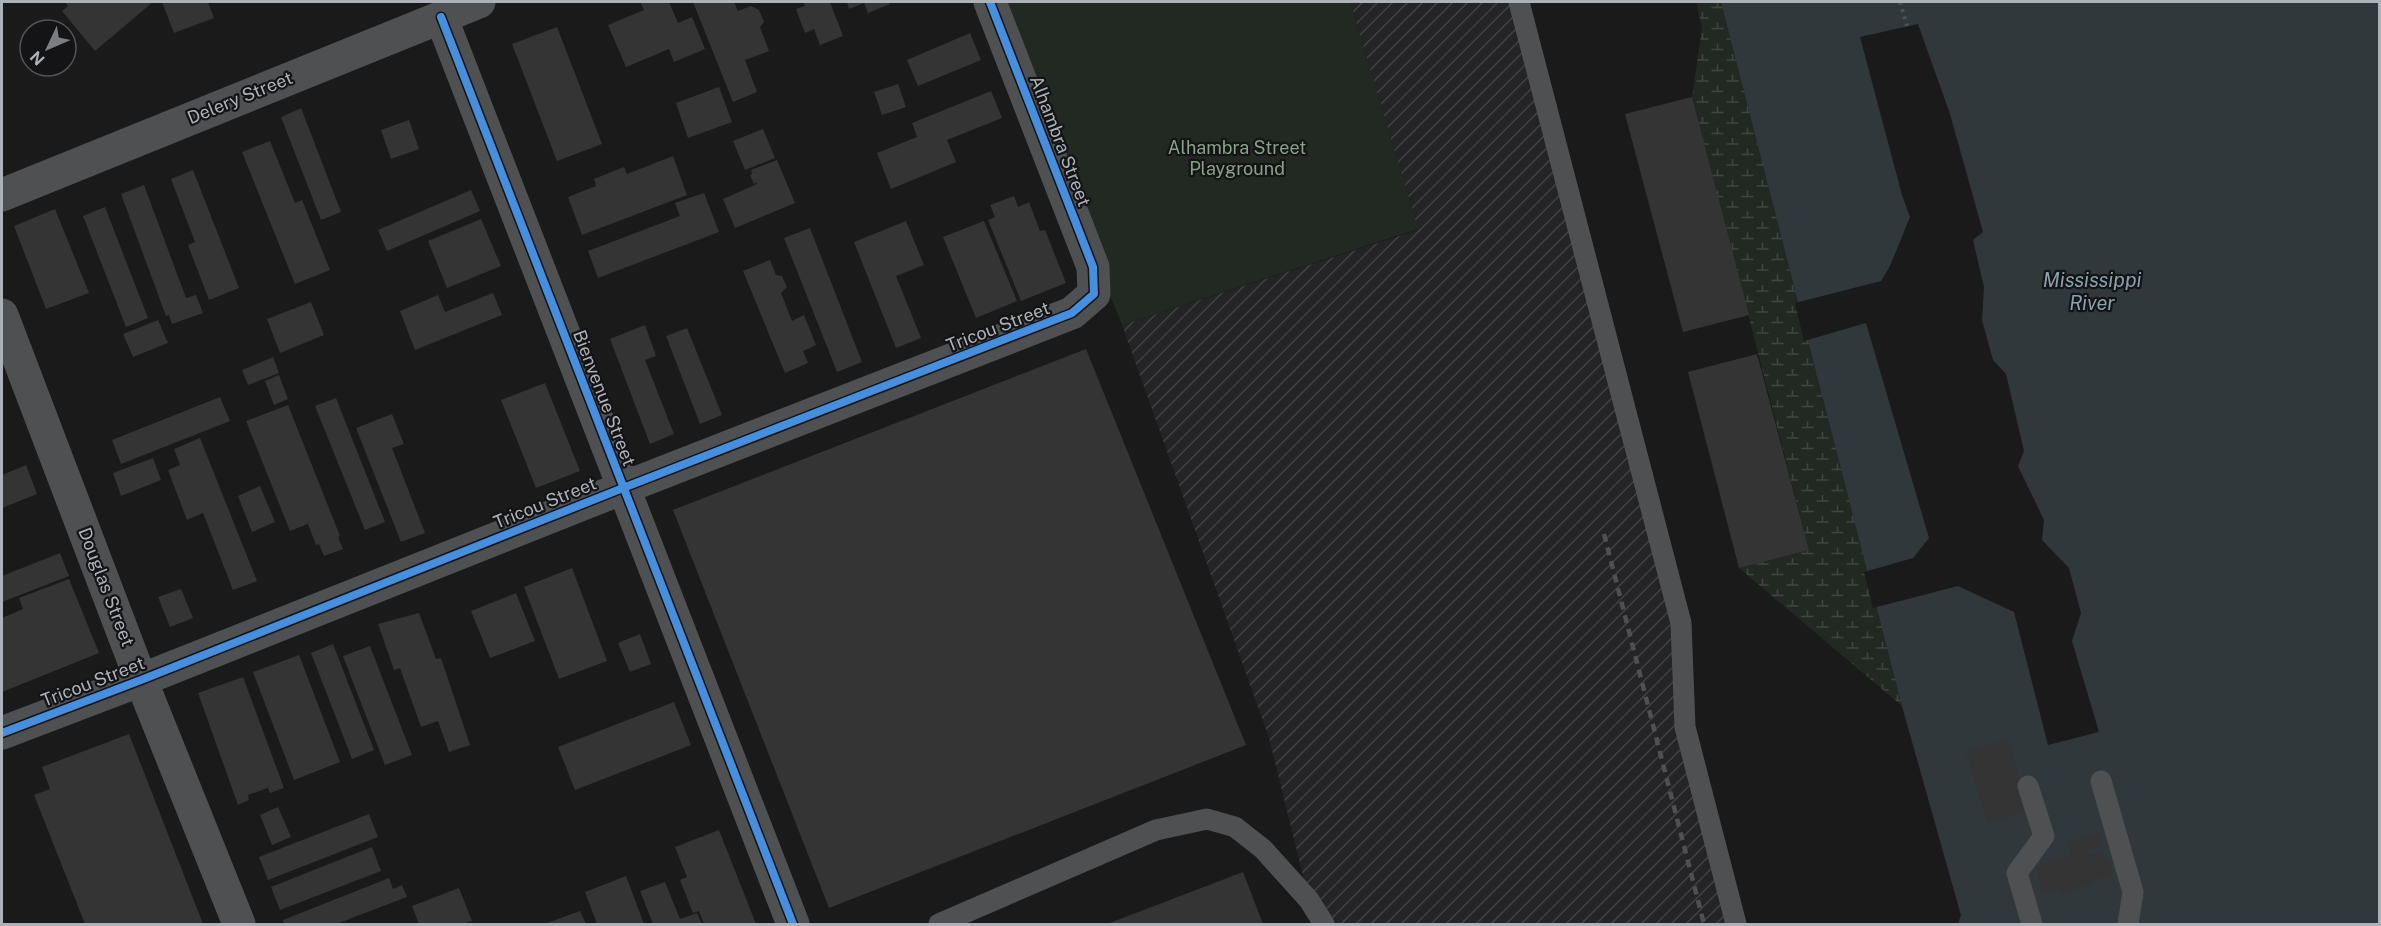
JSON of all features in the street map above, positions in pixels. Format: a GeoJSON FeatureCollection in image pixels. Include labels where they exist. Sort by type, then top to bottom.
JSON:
{"type":"FeatureCollection","features":[{"type":"Feature","properties":{"kind":"street","name":"Delery Street"},"geometry":{"type":"LineString","coordinates":[[2,195],[479,2]]}},
{"type":"Feature","properties":{"kind":"street","name":"Alhambra Street"},"geometry":{"type":"LineString","coordinates":[[990,2],[1093,267],[1095,294]]}},
{"type":"Feature","properties":{"kind":"street","name":"Bienvenue Street"},"geometry":{"type":"LineString","coordinates":[[441,16],[793,924]]}},
{"type":"Feature","properties":{"kind":"street","name":"Tricou Street"},"geometry":{"type":"LineString","coordinates":[[2,734],[623,488],[1053,322],[1072,313],[1095,294]]}},
{"type":"Feature","properties":{"kind":"street","name":"Douglas Street"},"geometry":{"type":"LineString","coordinates":[[2,315],[141,680],[239,924]]}},
{"type":"Feature","properties":{"kind":"lane"},"geometry":{"type":"LineString","coordinates":[[1519,2],[1681,623],[1685,727],[1736,924]]}},
{"type":"Feature","properties":{"kind":"lane"},"geometry":{"type":"LineString","coordinates":[[2101,781],[2133,892],[2128,924]]}},
{"type":"Feature","properties":{"kind":"lane"},"geometry":{"type":"LineString","coordinates":[[2028,786],[2044,836],[2017,873],[2032,924]]}},
{"type":"Feature","properties":{"kind":"lane"},"geometry":{"type":"LineString","coordinates":[[939,924],[1156,830],[1207,819],[1235,827],[1263,849],[1309,900],[1324,924]]}},
{"type":"Feature","properties":{"kind":"path"},"geometry":{"type":"LineString","coordinates":[[1900,2],[1907,26]]}},
{"type":"Feature","properties":{"kind":"shaded area"},"geometry":{"type":"Polygon","coordinates":[[[1350,2],[1526,2],[1681,623],[1685,727],[1736,924],[1322,924],[1309,900],[1269,738],[1122,325],[1418,230],[1350,2]]]}},
{"type":"Feature","properties":{"kind":"green space","name":"Alhambra Street Playground"},"geometry":{"type":"Polygon","coordinates":[[[992,2],[1350,2],[1418,229],[1122,325],[992,2]]]}},
{"type":"Feature","properties":{"kind":"green space"},"geometry":{"type":"Polygon","coordinates":[[[1696,2],[1816,2],[2012,924],[1958,924],[1961,915],[1902,706],[1739,568],[1809,550],[1692,97],[1702,28],[1696,2]]]}},
{"type":"Feature","properties":{"kind":"water","name":"Mississippi River"},"geometry":{"type":"Polygon","coordinates":[[[1721,2],[2379,2],[2379,924],[1958,924],[1961,915],[1902,706],[1721,2]]]}},
{"type":"Feature","properties":{"kind":"pier"},"geometry":{"type":"Polygon","coordinates":[[[1918,24],[1950,114],[1983,232],[1973,240],[1984,287],[1982,320],[1993,360],[2006,374],[2024,451],[2018,466],[2044,520],[2042,540],[2069,568],[2081,613],[2072,641],[2099,732],[2048,745],[2014,612],[1958,586],[1873,608],[1864,572],[1913,558],[1929,538],[1866,323],[1804,341],[1795,303],[1881,281],[1890,266],[1910,217],[1902,195],[1860,37],[1918,24]]]}},
{"type":"Feature","properties":{"kind":"building"},"geometry":{"type":"Polygon","coordinates":[[[65,2],[153,2],[95,51],[78,30],[78,18],[68,18],[62,11],[68,6],[65,2]]]}},
{"type":"Feature","properties":{"kind":"building"},"geometry":{"type":"Polygon","coordinates":[[[162,2],[208,2],[214,18],[174,33],[162,2]]]}},
{"type":"Feature","properties":{"kind":"building"},"geometry":{"type":"Polygon","coordinates":[[[640,2],[669,2],[678,23],[692,17],[705,49],[674,62],[669,49],[626,67],[608,25],[644,10],[640,2]]]}},
{"type":"Feature","properties":{"kind":"building"},"geometry":{"type":"Polygon","coordinates":[[[693,2],[734,2],[738,11],[751,6],[759,10],[764,22],[760,27],[769,51],[745,60],[757,92],[733,102],[693,2]]]}},
{"type":"Feature","properties":{"kind":"building"},"geometry":{"type":"Polygon","coordinates":[[[803,2],[830,2],[843,36],[820,45],[814,29],[805,33],[796,9],[805,6],[803,2]]]}},
{"type":"Feature","properties":{"kind":"building"},"geometry":{"type":"Polygon","coordinates":[[[847,2],[889,2],[890,4],[868,13],[864,3],[849,9],[847,2]]]}},
{"type":"Feature","properties":{"kind":"building"},"geometry":{"type":"Polygon","coordinates":[[[557,27],[602,144],[557,161],[512,44],[557,27]]]}},
{"type":"Feature","properties":{"kind":"building"},"geometry":{"type":"Polygon","coordinates":[[[970,33],[981,60],[918,86],[907,60],[970,33]]]}},
{"type":"Feature","properties":{"kind":"building"},"geometry":{"type":"Polygon","coordinates":[[[898,84],[906,107],[882,115],[874,92],[898,84]]]}},
{"type":"Feature","properties":{"kind":"building"},"geometry":{"type":"Polygon","coordinates":[[[719,87],[732,122],[688,138],[676,103],[719,87]]]}},
{"type":"Feature","properties":{"kind":"building"},"geometry":{"type":"Polygon","coordinates":[[[991,91],[1002,118],[947,140],[956,162],[891,189],[877,153],[917,137],[912,123],[991,91]]]}},
{"type":"Feature","properties":{"kind":"building"},"geometry":{"type":"Polygon","coordinates":[[[1692,97],[1749,315],[1683,332],[1625,114],[1692,97]]]}},
{"type":"Feature","properties":{"kind":"building"},"geometry":{"type":"Polygon","coordinates":[[[301,108],[341,212],[321,220],[281,117],[301,108]]]}},
{"type":"Feature","properties":{"kind":"building"},"geometry":{"type":"Polygon","coordinates":[[[409,120],[419,149],[391,159],[381,130],[409,120]]]}},
{"type":"Feature","properties":{"kind":"building"},"geometry":{"type":"Polygon","coordinates":[[[763,129],[775,158],[745,170],[733,141],[763,129]]]}},
{"type":"Feature","properties":{"kind":"building"},"geometry":{"type":"Polygon","coordinates":[[[270,141],[295,203],[302,200],[330,270],[295,284],[242,152],[270,141]]]}},
{"type":"Feature","properties":{"kind":"building"},"geometry":{"type":"Polygon","coordinates":[[[673,156],[687,195],[582,235],[568,197],[596,186],[594,179],[624,167],[627,174],[673,156]]]}},
{"type":"Feature","properties":{"kind":"building"},"geometry":{"type":"Polygon","coordinates":[[[777,160],[795,203],[735,228],[723,199],[757,184],[756,182],[754,184],[750,175],[751,170],[777,160]]]}},
{"type":"Feature","properties":{"kind":"building"},"geometry":{"type":"Polygon","coordinates":[[[193,170],[239,288],[209,300],[188,245],[195,242],[171,179],[193,170]]]}},
{"type":"Feature","properties":{"kind":"building"},"geometry":{"type":"Polygon","coordinates":[[[144,185],[186,298],[196,295],[203,313],[172,324],[169,315],[166,316],[121,194],[144,185]]]}},
{"type":"Feature","properties":{"kind":"building"},"geometry":{"type":"Polygon","coordinates":[[[471,190],[480,211],[387,251],[378,230],[471,190]]]}},
{"type":"Feature","properties":{"kind":"building"},"geometry":{"type":"Polygon","coordinates":[[[704,193],[719,232],[598,278],[588,251],[680,216],[675,203],[704,193]]]}},
{"type":"Feature","properties":{"kind":"building"},"geometry":{"type":"Polygon","coordinates":[[[1014,196],[1018,207],[1029,202],[1040,231],[1045,230],[1066,283],[1021,301],[988,220],[995,217],[990,205],[1014,196]]]}},
{"type":"Feature","properties":{"kind":"building"},"geometry":{"type":"Polygon","coordinates":[[[105,207],[148,318],[126,327],[83,216],[105,207]]]}},
{"type":"Feature","properties":{"kind":"building"},"geometry":{"type":"Polygon","coordinates":[[[55,209],[89,293],[46,309],[14,226],[55,209]]]}},
{"type":"Feature","properties":{"kind":"building"},"geometry":{"type":"Polygon","coordinates":[[[481,219],[501,266],[447,288],[428,241],[481,219]]]}},
{"type":"Feature","properties":{"kind":"building"},"geometry":{"type":"Polygon","coordinates":[[[906,221],[924,265],[896,276],[921,338],[896,348],[854,242],[906,221]]]}},
{"type":"Feature","properties":{"kind":"building"},"geometry":{"type":"Polygon","coordinates":[[[984,221],[1017,301],[976,318],[943,237],[984,221]]]}},
{"type":"Feature","properties":{"kind":"building"},"geometry":{"type":"Polygon","coordinates":[[[810,228],[862,362],[837,372],[784,238],[810,228]]]}},
{"type":"Feature","properties":{"kind":"building"},"geometry":{"type":"Polygon","coordinates":[[[770,260],[776,275],[782,276],[787,287],[781,293],[792,321],[804,315],[816,345],[803,351],[808,363],[785,373],[743,271],[770,260]]]}},
{"type":"Feature","properties":{"kind":"building"},"geometry":{"type":"Polygon","coordinates":[[[493,293],[502,315],[415,350],[400,311],[438,295],[445,312],[493,293]]]}},
{"type":"Feature","properties":{"kind":"building"},"geometry":{"type":"Polygon","coordinates":[[[311,302],[324,335],[280,353],[267,319],[311,302]]]}},
{"type":"Feature","properties":{"kind":"building"},"geometry":{"type":"Polygon","coordinates":[[[158,320],[168,343],[133,357],[123,334],[158,320]]]}},
{"type":"Feature","properties":{"kind":"building"},"geometry":{"type":"Polygon","coordinates":[[[645,325],[656,356],[645,360],[674,434],[650,444],[610,339],[645,325]]]}},
{"type":"Feature","properties":{"kind":"building"},"geometry":{"type":"Polygon","coordinates":[[[687,328],[722,415],[700,424],[666,336],[687,328]]]}},
{"type":"Feature","properties":{"kind":"building"},"geometry":{"type":"Polygon","coordinates":[[[1086,349],[1246,745],[829,908],[673,510],[1086,349]]]}},
{"type":"Feature","properties":{"kind":"building"},"geometry":{"type":"Polygon","coordinates":[[[1757,354],[1809,550],[1739,568],[1688,372],[1757,354]]]}},
{"type":"Feature","properties":{"kind":"building"},"geometry":{"type":"Polygon","coordinates":[[[273,357],[279,373],[248,385],[242,370],[273,357]]]}},
{"type":"Feature","properties":{"kind":"building"},"geometry":{"type":"Polygon","coordinates":[[[279,375],[288,399],[274,405],[265,381],[279,375]]]}},
{"type":"Feature","properties":{"kind":"building"},"geometry":{"type":"Polygon","coordinates":[[[545,383],[580,471],[536,488],[501,400],[545,383]]]}},
{"type":"Feature","properties":{"kind":"building"},"geometry":{"type":"Polygon","coordinates":[[[220,397],[230,421],[121,464],[112,440],[220,397]]]}},
{"type":"Feature","properties":{"kind":"building"},"geometry":{"type":"Polygon","coordinates":[[[336,398],[385,522],[365,530],[315,406],[336,398]]]}},
{"type":"Feature","properties":{"kind":"building"},"geometry":{"type":"Polygon","coordinates":[[[288,405],[340,536],[338,537],[343,549],[324,556],[319,544],[316,545],[308,524],[290,531],[246,421],[288,405]]]}},
{"type":"Feature","properties":{"kind":"building"},"geometry":{"type":"Polygon","coordinates":[[[392,414],[404,444],[392,448],[425,533],[401,542],[356,428],[392,414]]]}},
{"type":"Feature","properties":{"kind":"building"},"geometry":{"type":"Polygon","coordinates":[[[200,438],[257,581],[233,590],[203,513],[187,520],[168,470],[180,465],[174,449],[200,438]]]}},
{"type":"Feature","properties":{"kind":"building"},"geometry":{"type":"Polygon","coordinates":[[[153,458],[161,480],[121,496],[113,473],[153,458]]]}},
{"type":"Feature","properties":{"kind":"building"},"geometry":{"type":"Polygon","coordinates":[[[26,465],[37,494],[2,508],[2,475],[26,465]]]}},
{"type":"Feature","properties":{"kind":"building"},"geometry":{"type":"Polygon","coordinates":[[[260,486],[275,522],[252,532],[238,496],[260,486]]]}},
{"type":"Feature","properties":{"kind":"building"},"geometry":{"type":"Polygon","coordinates":[[[60,553],[69,576],[2,602],[2,576],[60,553]]]}},
{"type":"Feature","properties":{"kind":"building"},"geometry":{"type":"Polygon","coordinates":[[[572,568],[607,661],[559,679],[524,587],[572,568]]]}},
{"type":"Feature","properties":{"kind":"building"},"geometry":{"type":"Polygon","coordinates":[[[69,579],[99,653],[2,692],[2,618],[23,609],[19,598],[69,579]]]}},
{"type":"Feature","properties":{"kind":"building"},"geometry":{"type":"Polygon","coordinates":[[[181,589],[193,618],[170,627],[158,597],[181,589]]]}},
{"type":"Feature","properties":{"kind":"building"},"geometry":{"type":"Polygon","coordinates":[[[516,593],[535,641],[490,658],[471,611],[516,593]]]}},
{"type":"Feature","properties":{"kind":"building"},"geometry":{"type":"Polygon","coordinates":[[[419,613],[436,659],[441,658],[470,745],[449,752],[438,721],[421,727],[400,668],[394,670],[378,624],[419,613]]]}},
{"type":"Feature","properties":{"kind":"building"},"geometry":{"type":"Polygon","coordinates":[[[640,634],[651,664],[630,672],[618,643],[640,634]]]}},
{"type":"Feature","properties":{"kind":"building"},"geometry":{"type":"Polygon","coordinates":[[[333,644],[374,750],[352,759],[311,653],[333,644]]]}},
{"type":"Feature","properties":{"kind":"building"},"geometry":{"type":"Polygon","coordinates":[[[370,646],[412,755],[385,765],[343,656],[370,646]]]}},
{"type":"Feature","properties":{"kind":"building"},"geometry":{"type":"Polygon","coordinates":[[[299,655],[340,762],[294,780],[253,672],[299,655]]]}},
{"type":"Feature","properties":{"kind":"building"},"geometry":{"type":"Polygon","coordinates":[[[243,677],[284,788],[270,793],[268,788],[248,795],[249,800],[238,805],[198,693],[243,677]]]}},
{"type":"Feature","properties":{"kind":"building"},"geometry":{"type":"Polygon","coordinates":[[[674,702],[691,745],[575,790],[558,747],[674,702]]]}},
{"type":"Feature","properties":{"kind":"building"},"geometry":{"type":"Polygon","coordinates":[[[129,734],[203,924],[85,924],[34,795],[50,789],[42,767],[129,734]]]}},
{"type":"Feature","properties":{"kind":"building"},"geometry":{"type":"Polygon","coordinates":[[[2008,739],[2029,811],[1987,822],[1966,751],[2008,739]]]}},
{"type":"Feature","properties":{"kind":"building"},"geometry":{"type":"Polygon","coordinates":[[[278,807],[291,837],[272,845],[260,815],[278,807]]]}},
{"type":"Feature","properties":{"kind":"building"},"geometry":{"type":"Polygon","coordinates":[[[369,814],[378,837],[268,880],[259,857],[369,814]]]}},
{"type":"Feature","properties":{"kind":"building"},"geometry":{"type":"Polygon","coordinates":[[[719,830],[756,924],[704,924],[699,911],[693,913],[680,880],[687,877],[675,847],[719,830]]]}},
{"type":"Feature","properties":{"kind":"building"},"geometry":{"type":"Polygon","coordinates":[[[2098,834],[2101,847],[2087,850],[2088,854],[2103,851],[2105,861],[2110,859],[2114,875],[2092,880],[2093,884],[2061,893],[2059,888],[2043,892],[2036,867],[2071,855],[2067,842],[2098,834]]]}},
{"type":"Feature","properties":{"kind":"building"},"geometry":{"type":"Polygon","coordinates":[[[372,847],[381,871],[280,910],[271,887],[372,847]]]}},
{"type":"Feature","properties":{"kind":"building"},"geometry":{"type":"Polygon","coordinates":[[[1243,872],[1263,924],[1107,924],[1243,872]]]}},
{"type":"Feature","properties":{"kind":"building"},"geometry":{"type":"Polygon","coordinates":[[[626,876],[644,924],[597,924],[585,892],[626,876]]]}},
{"type":"Feature","properties":{"kind":"building"},"geometry":{"type":"Polygon","coordinates":[[[389,878],[393,889],[402,885],[407,897],[336,924],[284,924],[283,920],[389,878]]]}},
{"type":"Feature","properties":{"kind":"building"},"geometry":{"type":"Polygon","coordinates":[[[665,882],[680,919],[697,913],[702,924],[653,924],[640,891],[665,882]]]}},
{"type":"Feature","properties":{"kind":"building"},"geometry":{"type":"Polygon","coordinates":[[[459,888],[472,921],[461,924],[419,924],[412,906],[459,888]]]}},
{"type":"Feature","properties":{"kind":"building"},"geometry":{"type":"Polygon","coordinates":[[[580,911],[586,924],[544,924],[580,911]]]}},
{"type":"Feature","properties":{"kind":"railway"},"geometry":{"type":"LineString","coordinates":[[1604,534],[1704,924]]}},
{"type":"Feature","properties":{"kind":"cycle path"},"geometry":{"type":"LineString","coordinates":[[2,733],[1072,313],[1094,294],[1093,267],[990,2]]}},
{"type":"Feature","properties":{"kind":"cycle path"},"geometry":{"type":"LineString","coordinates":[[441,17],[793,924]]}}]}
